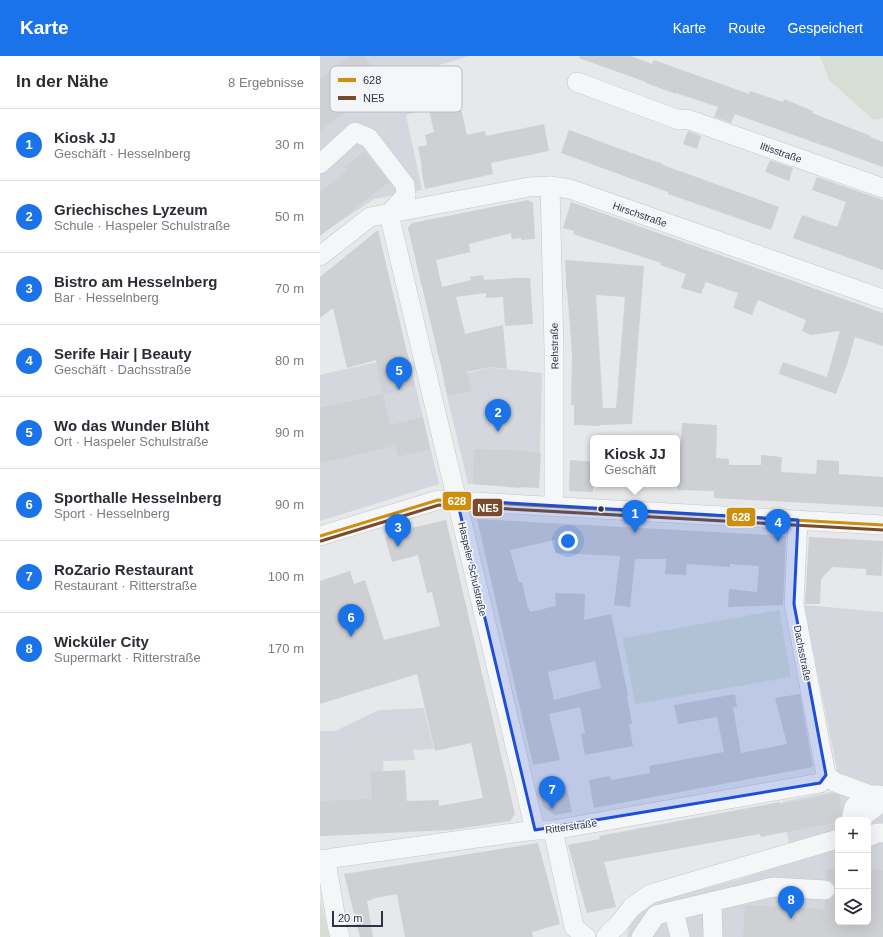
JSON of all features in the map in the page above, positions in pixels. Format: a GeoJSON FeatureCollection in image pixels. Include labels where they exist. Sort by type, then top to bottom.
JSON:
{"type":"FeatureCollection","features":[{"type":"Feature","properties":{"kind":"street","name":"Iltisstraße"},"geometry":{"type":"LineString","coordinates":[[577,82],[679,120],[687,119],[883,188]]}},
{"type":"Feature","properties":{"kind":"street"},"geometry":{"type":"LineString","coordinates":[[320,164],[355,132],[369,138],[405,185],[406,195],[389,214]]}},
{"type":"Feature","properties":{"kind":"street","name":"Hirschstraße"},"geometry":{"type":"LineString","coordinates":[[320,256],[370,217],[529,187],[550,186],[570,189],[883,299]]}},
{"type":"Feature","properties":{"kind":"street","name":"Rehstraße"},"geometry":{"type":"LineString","coordinates":[[550,186],[554,349],[554,506]]}},
{"type":"Feature","properties":{"kind":"street","name":"Haspeler Schulstraße"},"geometry":{"type":"LineString","coordinates":[[389,214],[457,500],[544,830],[580,932]]}},
{"type":"Feature","properties":{"kind":"street"},"geometry":{"type":"LineString","coordinates":[[320,536],[438,500],[883,525]]}},
{"type":"Feature","properties":{"kind":"street","name":"Dachsstraße"},"geometry":{"type":"LineString","coordinates":[[798,520],[794,604],[823,779]]}},
{"type":"Feature","properties":{"kind":"street"},"geometry":{"type":"LineString","coordinates":[[823,779],[879,798]]}},
{"type":"Feature","properties":{"kind":"street","name":"Ritterstraße"},"geometry":{"type":"LineString","coordinates":[[321,860],[341,856],[544,830],[823,779]]}},
{"type":"Feature","properties":{"kind":"street"},"geometry":{"type":"LineString","coordinates":[[852,817],[854,807],[864,797],[879,798]]}},
{"type":"Feature","properties":{"kind":"street"},"geometry":{"type":"LineString","coordinates":[[863,817],[879,804],[879,798]]}},
{"type":"Feature","properties":{"kind":"street"},"geometry":{"type":"LineString","coordinates":[[871,821],[883,811]]}},
{"type":"Feature","properties":{"kind":"street"},"geometry":{"type":"LineString","coordinates":[[871,836],[877,833],[883,833]]}},
{"type":"Feature","properties":{"kind":"street"},"geometry":{"type":"LineString","coordinates":[[614,933],[632,907],[650,894],[835,839]]}},
{"type":"Feature","properties":{"kind":"street"},"geometry":{"type":"LineString","coordinates":[[321,860],[327,867],[340,937]]}},
{"type":"Feature","properties":{"kind":"street"},"geometry":{"type":"LineString","coordinates":[[641,937],[656,915],[674,910],[773,887],[825,890]]}},
{"type":"Feature","properties":{"kind":"street"},"geometry":{"type":"LineString","coordinates":[[712,902],[713,937]]}},
{"type":"Feature","properties":{"kind":"street"},"geometry":{"type":"LineString","coordinates":[[674,910],[680,937]]}},
{"type":"Feature","properties":{"kind":"highlighted area"},"geometry":{"type":"Polygon","coordinates":[[[457,500],[798,520],[794,604],[826,775],[820,783],[535,830],[457,500]]]}},
{"type":"Feature","properties":{"kind":"shaded area"},"geometry":{"type":"Polygon","coordinates":[[[320,56],[469,56],[436,66],[330,66],[330,112],[416,112],[406,115],[422,190],[374,199],[329,229],[320,218],[320,56]]]}},
{"type":"Feature","properties":{"kind":"shaded area"},"geometry":{"type":"Polygon","coordinates":[[[820,56],[883,56],[883,118],[874,120],[829,80],[820,56]]]}},
{"type":"Feature","properties":{"kind":"shaded area"},"geometry":{"type":"Polygon","coordinates":[[[408,355],[439,484],[320,521],[320,375],[408,355]]]}},
{"type":"Feature","properties":{"kind":"shaded area"},"geometry":{"type":"Polygon","coordinates":[[[492,367],[542,373],[539,488],[468,484],[443,379],[492,367]]]}},
{"type":"Feature","properties":{"kind":"shaded area"},"geometry":{"type":"Polygon","coordinates":[[[804,605],[883,612],[883,937],[627,937],[630,924],[635,914],[662,897],[703,889],[792,862],[782,802],[841,790],[804,605]]]}},
{"type":"Feature","properties":{"kind":"shaded area"},"geometry":{"type":"Polygon","coordinates":[[[779,610],[791,677],[635,704],[623,638],[779,610]]]}},
{"type":"Feature","properties":{"kind":"shaded area"},"geometry":{"type":"Polygon","coordinates":[[[424,708],[434,749],[413,750],[415,760],[383,761],[386,833],[320,836],[320,731],[335,731],[379,710],[424,708]]]}},
{"type":"Feature","properties":{"kind":"shaded area"},"geometry":{"type":"Polygon","coordinates":[[[320,900],[330,937],[320,937],[320,900]]]}},
{"type":"Feature","properties":{"kind":"building"},"geometry":{"type":"Polygon","coordinates":[[[350,56],[364,56],[372,66],[337,66],[350,56]]]}},
{"type":"Feature","properties":{"kind":"building"},"geometry":{"type":"Polygon","coordinates":[[[580,56],[631,56],[652,64],[654,60],[749,94],[750,91],[783,102],[784,99],[813,111],[812,113],[883,142],[883,167],[735,114],[731,123],[714,117],[718,107],[646,83],[579,58],[580,56]]]}},
{"type":"Feature","properties":{"kind":"building"},"geometry":{"type":"Polygon","coordinates":[[[330,71],[330,112],[345,112],[320,131],[320,79],[330,71]]]}},
{"type":"Feature","properties":{"kind":"building"},"geometry":{"type":"Polygon","coordinates":[[[429,112],[462,112],[467,135],[485,131],[486,136],[544,124],[549,151],[491,163],[493,174],[425,189],[418,147],[427,145],[425,135],[434,132],[429,112]]]}},
{"type":"Feature","properties":{"kind":"building"},"geometry":{"type":"Polygon","coordinates":[[[569,130],[779,207],[771,230],[668,194],[668,192],[561,153],[569,130]]]}},
{"type":"Feature","properties":{"kind":"building"},"geometry":{"type":"Polygon","coordinates":[[[688,131],[701,136],[697,149],[683,144],[688,131]]]}},
{"type":"Feature","properties":{"kind":"building"},"geometry":{"type":"Polygon","coordinates":[[[365,151],[389,182],[320,236],[320,192],[347,171],[344,167],[365,151]]]}},
{"type":"Feature","properties":{"kind":"building"},"geometry":{"type":"Polygon","coordinates":[[[770,160],[793,168],[789,181],[765,172],[770,160]]]}},
{"type":"Feature","properties":{"kind":"building"},"geometry":{"type":"Polygon","coordinates":[[[817,177],[883,200],[883,270],[793,238],[802,215],[837,227],[846,202],[812,190],[817,177]]]}},
{"type":"Feature","properties":{"kind":"building"},"geometry":{"type":"Polygon","coordinates":[[[528,200],[533,203],[535,239],[512,239],[511,233],[469,244],[470,252],[436,260],[442,287],[471,280],[470,277],[483,275],[484,280],[530,278],[533,324],[505,326],[503,297],[486,298],[486,293],[456,297],[465,334],[503,325],[507,369],[490,367],[467,372],[471,391],[448,396],[408,228],[412,223],[528,200]]]}},
{"type":"Feature","properties":{"kind":"building"},"geometry":{"type":"Polygon","coordinates":[[[571,202],[883,313],[883,346],[855,337],[847,365],[836,394],[779,374],[783,362],[827,377],[840,331],[811,335],[802,331],[806,320],[758,300],[752,315],[733,308],[738,293],[706,282],[701,294],[681,288],[686,274],[660,265],[661,263],[573,234],[574,231],[563,228],[571,202]]]}},
{"type":"Feature","properties":{"kind":"building"},"geometry":{"type":"Polygon","coordinates":[[[378,230],[415,386],[383,394],[376,360],[347,368],[333,308],[320,318],[320,277],[378,230]]]}},
{"type":"Feature","properties":{"kind":"building"},"geometry":{"type":"Polygon","coordinates":[[[565,260],[644,266],[632,424],[600,426],[574,425],[574,405],[571,405],[572,353],[565,260]],[[596,295],[603,408],[616,408],[625,297],[596,295]]]}},
{"type":"Feature","properties":{"kind":"building"},"geometry":{"type":"Polygon","coordinates":[[[383,394],[390,425],[423,417],[430,449],[398,457],[395,446],[320,463],[320,408],[383,394]]]}},
{"type":"Feature","properties":{"kind":"building"},"geometry":{"type":"Polygon","coordinates":[[[682,423],[717,425],[716,458],[729,459],[729,465],[761,465],[761,455],[782,457],[781,472],[816,474],[817,460],[839,461],[839,474],[883,477],[883,507],[714,498],[714,491],[677,490],[677,487],[680,487],[682,423]]]}},
{"type":"Feature","properties":{"kind":"building"},"geometry":{"type":"Polygon","coordinates":[[[474,449],[512,450],[541,453],[539,488],[473,484],[474,449]]]}},
{"type":"Feature","properties":{"kind":"building"},"geometry":{"type":"Polygon","coordinates":[[[570,460],[590,462],[590,487],[593,487],[593,492],[569,491],[570,460]]]}},
{"type":"Feature","properties":{"kind":"building"},"geometry":{"type":"Polygon","coordinates":[[[477,519],[786,536],[783,605],[728,607],[729,589],[757,592],[759,566],[730,564],[730,567],[687,564],[686,575],[665,574],[666,559],[635,559],[630,607],[614,605],[620,556],[555,553],[555,540],[510,550],[519,583],[522,582],[530,612],[556,606],[555,593],[585,594],[584,620],[611,614],[628,695],[632,724],[629,724],[633,746],[585,755],[581,734],[585,733],[580,707],[549,714],[560,760],[533,765],[477,519]],[[595,661],[548,672],[554,700],[601,688],[595,661]]]}},
{"type":"Feature","properties":{"kind":"building"},"geometry":{"type":"Polygon","coordinates":[[[446,520],[515,814],[510,821],[451,830],[320,836],[320,801],[372,799],[371,772],[405,770],[407,801],[439,800],[439,806],[483,798],[471,743],[435,751],[417,674],[320,704],[320,581],[350,571],[354,584],[365,580],[384,640],[440,626],[432,592],[427,593],[418,555],[392,562],[385,537],[412,530],[412,528],[446,520]]]}},
{"type":"Feature","properties":{"kind":"building"},"geometry":{"type":"Polygon","coordinates":[[[809,537],[883,541],[882,576],[866,575],[866,569],[832,567],[821,579],[820,604],[805,604],[809,537]]]}},
{"type":"Feature","properties":{"kind":"building"},"geometry":{"type":"Polygon","coordinates":[[[735,694],[737,707],[733,707],[741,753],[787,744],[775,698],[800,694],[813,767],[594,808],[589,780],[610,776],[611,780],[650,773],[649,766],[724,752],[717,717],[678,724],[674,705],[735,694]]]}},
{"type":"Feature","properties":{"kind":"building"},"geometry":{"type":"Polygon","coordinates":[[[566,785],[572,812],[555,815],[543,807],[539,790],[566,785]]]}},
{"type":"Feature","properties":{"kind":"building"},"geometry":{"type":"Polygon","coordinates":[[[835,794],[839,795],[842,811],[841,817],[835,817],[835,823],[761,837],[760,834],[604,862],[616,907],[587,913],[568,845],[600,839],[599,836],[780,802],[781,804],[835,794]]]}},
{"type":"Feature","properties":{"kind":"building"},"geometry":{"type":"Polygon","coordinates":[[[538,843],[560,924],[532,932],[533,937],[405,937],[397,894],[367,901],[373,937],[360,937],[344,874],[538,843]]]}},
{"type":"Feature","properties":{"kind":"building"},"geometry":{"type":"Polygon","coordinates":[[[827,869],[835,869],[835,885],[826,879],[827,869]]]}},
{"type":"Feature","properties":{"kind":"building"},"geometry":{"type":"Polygon","coordinates":[[[871,869],[883,870],[883,937],[743,937],[745,905],[825,909],[825,901],[830,900],[835,894],[835,925],[871,925],[871,869]]]}},
{"type":"Feature","properties":{"kind":"transit line","name":"628"},"geometry":{"type":"LineString","coordinates":[[320,536],[438,500],[883,525]]}},
{"type":"Feature","properties":{"kind":"transit line","name":"NE5"},"geometry":{"type":"LineString","coordinates":[[321,541],[439,505],[883,530]]}},
{"type":"Feature","properties":{"kind":"place","name":"Wo das Wunder Blüht"},"geometry":{"type":"Point","coordinates":[399,390]}},
{"type":"Feature","properties":{"kind":"place","name":"Griechisches Lyzeum"},"geometry":{"type":"Point","coordinates":[498,432]}},
{"type":"Feature","properties":{"kind":"place","name":"Kiosk JJ"},"geometry":{"type":"Point","coordinates":[635,533]}},
{"type":"Feature","properties":{"kind":"place","name":"Serife Hair | Beauty"},"geometry":{"type":"Point","coordinates":[778,542]}},
{"type":"Feature","properties":{"kind":"place","name":"Bistro am Hesselnberg"},"geometry":{"type":"Point","coordinates":[398,547]}},
{"type":"Feature","properties":{"kind":"place","name":"Sporthalle Hesselnberg"},"geometry":{"type":"Point","coordinates":[351,637]}},
{"type":"Feature","properties":{"kind":"place","name":"RoZario Restaurant"},"geometry":{"type":"Point","coordinates":[552,809]}},
{"type":"Feature","properties":{"kind":"place","name":"Wicküler City"},"geometry":{"type":"Point","coordinates":[791,919]}}]}
